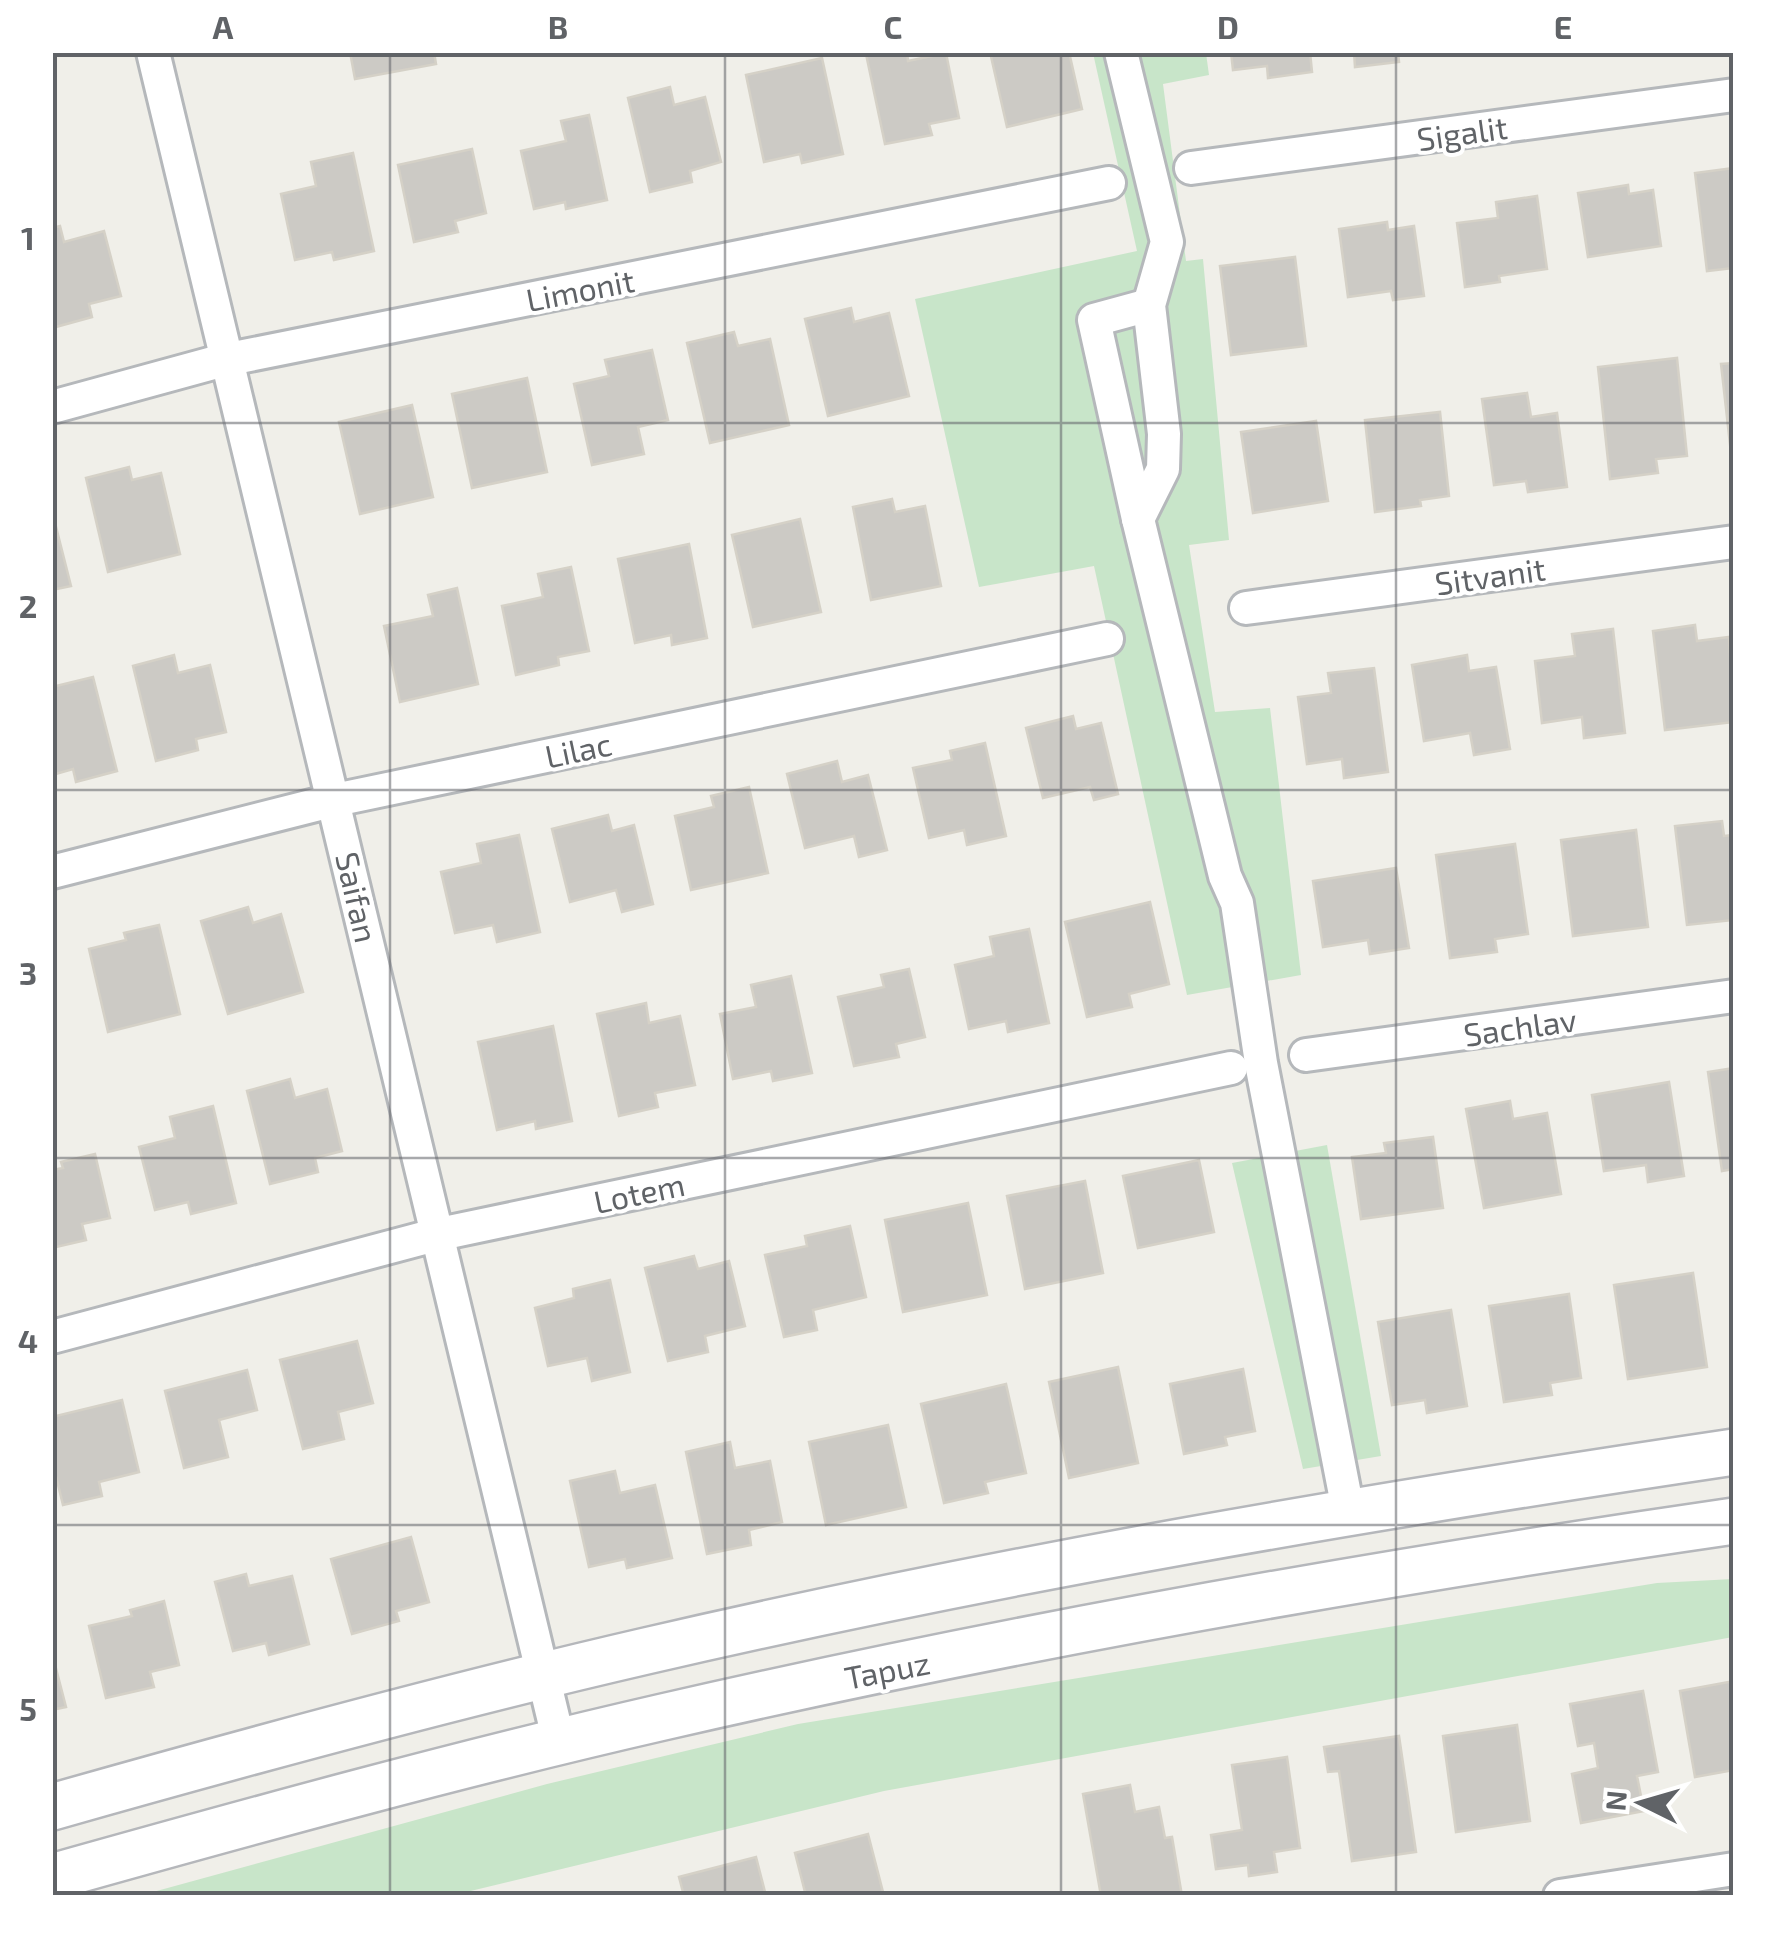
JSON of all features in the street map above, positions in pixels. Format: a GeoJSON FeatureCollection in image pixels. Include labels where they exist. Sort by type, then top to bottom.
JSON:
{"type":"FeatureCollection","features":[{"type":"Feature","properties":{"kind":"street","name":"Saifan"},"geometry":{"type":"LineString","coordinates":[[153,52],[336,800],[559,1742]]}},
{"type":"Feature","properties":{"kind":"street"},"geometry":{"type":"LineString","coordinates":[[1120,52],[1168,242],[1149,305],[1164,434],[1163,468],[1138,519]]}},
{"type":"Feature","properties":{"kind":"street","name":"Sigalit"},"geometry":{"type":"LineString","coordinates":[[1191,168],[1734,96]]}},
{"type":"Feature","properties":{"kind":"street","name":"Limonit"},"geometry":{"type":"LineString","coordinates":[[52,407],[228,359],[1110,183]]}},
{"type":"Feature","properties":{"kind":"street"},"geometry":{"type":"LineString","coordinates":[[1149,305],[1094,320],[1225,876],[1237,903],[1261,1063],[1348,1516]]}},
{"type":"Feature","properties":{"kind":"street","name":"Sitvanit"},"geometry":{"type":"LineString","coordinates":[[1246,608],[1734,542]]}},
{"type":"Feature","properties":{"kind":"street","name":"Lilac"},"geometry":{"type":"LineString","coordinates":[[52,872],[336,800],[1107,639]]}},
{"type":"Feature","properties":{"kind":"street","name":"Sachlav"},"geometry":{"type":"LineString","coordinates":[[1306,1055],[1734,996]]}},
{"type":"Feature","properties":{"kind":"street","name":"Lotem"},"geometry":{"type":"LineString","coordinates":[[52,1337],[438,1234],[1231,1068]]}},
{"type":"Feature","properties":{"kind":"street","name":"Tapuz"},"geometry":{"type":"LineString","coordinates":[[52,1807],[543,1676],[944,1588],[1734,1452]]}},
{"type":"Feature","properties":{"kind":"street","name":"Tapuz"},"geometry":{"type":"LineString","coordinates":[[52,1877],[559,1742],[790,1689],[1090,1630],[1734,1521]]}},
{"type":"Feature","properties":{"kind":"street"},"geometry":{"type":"LineString","coordinates":[[1560,1896],[1734,1869]]}},
{"type":"Feature","properties":{"kind":"green space"},"geometry":{"type":"Polygon","coordinates":[[[1093,53],[1206,53],[1209,75],[1163,84],[1186,261],[1203,259],[1229,540],[1189,545],[1215,712],[1270,708],[1301,975],[1187,995],[1094,566],[979,587],[915,299],[1137,251],[1093,53]]]}},
{"type":"Feature","properties":{"kind":"green space"},"geometry":{"type":"Polygon","coordinates":[[[1327,1145],[1381,1456],[1303,1469],[1232,1163],[1327,1145]]]}},
{"type":"Feature","properties":{"kind":"green space"},"geometry":{"type":"Polygon","coordinates":[[[1733,1579],[1733,1637],[884,1791],[454,1895],[142,1895],[547,1784],[798,1724],[1657,1583],[1733,1579]]]}},
{"type":"Feature","properties":{"kind":"building"},"geometry":{"type":"Polygon","coordinates":[[[350,52],[434,52],[436,64],[355,79],[350,52]]]}},
{"type":"Feature","properties":{"kind":"building"},"geometry":{"type":"Polygon","coordinates":[[[907,52],[908,61],[946,53],[959,118],[929,124],[932,135],[885,144],[866,54],[907,52]]]}},
{"type":"Feature","properties":{"kind":"building"},"geometry":{"type":"Polygon","coordinates":[[[990,52],[1069,52],[1082,109],[1007,127],[990,52]]]}},
{"type":"Feature","properties":{"kind":"building"},"geometry":{"type":"Polygon","coordinates":[[[1231,52],[1310,52],[1312,72],[1268,78],[1267,66],[1233,70],[1231,52]]]}},
{"type":"Feature","properties":{"kind":"building"},"geometry":{"type":"Polygon","coordinates":[[[1354,52],[1398,52],[1399,62],[1355,67],[1354,52]]]}},
{"type":"Feature","properties":{"kind":"building"},"geometry":{"type":"Polygon","coordinates":[[[822,58],[843,154],[802,163],[800,154],[764,162],[746,75],[822,58]]]}},
{"type":"Feature","properties":{"kind":"building"},"geometry":{"type":"Polygon","coordinates":[[[670,87],[674,105],[705,97],[721,162],[690,171],[692,182],[650,192],[628,98],[670,87]]]}},
{"type":"Feature","properties":{"kind":"building"},"geometry":{"type":"Polygon","coordinates":[[[589,115],[607,200],[566,209],[565,202],[534,209],[521,151],[566,141],[561,121],[589,115]]]}},
{"type":"Feature","properties":{"kind":"building"},"geometry":{"type":"Polygon","coordinates":[[[472,149],[486,213],[455,221],[458,232],[414,242],[398,165],[472,149]]]}},
{"type":"Feature","properties":{"kind":"building"},"geometry":{"type":"Polygon","coordinates":[[[353,153],[374,251],[334,260],[332,252],[295,260],[281,194],[316,186],[311,162],[353,153]]]}},
{"type":"Feature","properties":{"kind":"building"},"geometry":{"type":"Polygon","coordinates":[[[1734,168],[1734,268],[1707,271],[1695,173],[1734,168]]]}},
{"type":"Feature","properties":{"kind":"building"},"geometry":{"type":"Polygon","coordinates":[[[1628,185],[1629,194],[1653,190],[1661,246],[1588,257],[1578,193],[1628,185]]]}},
{"type":"Feature","properties":{"kind":"building"},"geometry":{"type":"Polygon","coordinates":[[[1537,196],[1547,269],[1499,276],[1500,282],[1465,287],[1457,223],[1498,218],[1496,202],[1537,196]]]}},
{"type":"Feature","properties":{"kind":"building"},"geometry":{"type":"Polygon","coordinates":[[[1387,222],[1388,230],[1414,226],[1424,296],[1393,300],[1391,291],[1348,297],[1339,229],[1387,222]]]}},
{"type":"Feature","properties":{"kind":"building"},"geometry":{"type":"Polygon","coordinates":[[[60,226],[64,242],[104,231],[121,296],[89,304],[92,317],[52,328],[52,228],[60,226]]]}},
{"type":"Feature","properties":{"kind":"building"},"geometry":{"type":"Polygon","coordinates":[[[1295,257],[1306,346],[1231,355],[1220,266],[1295,257]]]}},
{"type":"Feature","properties":{"kind":"building"},"geometry":{"type":"Polygon","coordinates":[[[851,308],[854,322],[889,313],[909,396],[828,416],[805,319],[851,308]]]}},
{"type":"Feature","properties":{"kind":"building"},"geometry":{"type":"Polygon","coordinates":[[[734,332],[738,346],[770,339],[789,425],[710,443],[687,343],[734,332]]]}},
{"type":"Feature","properties":{"kind":"building"},"geometry":{"type":"Polygon","coordinates":[[[652,350],[668,420],[638,427],[644,454],[592,465],[574,384],[609,376],[605,360],[652,350]]]}},
{"type":"Feature","properties":{"kind":"building"},"geometry":{"type":"Polygon","coordinates":[[[1677,358],[1687,456],[1656,459],[1658,473],[1610,479],[1598,367],[1677,358]]]}},
{"type":"Feature","properties":{"kind":"building"},"geometry":{"type":"Polygon","coordinates":[[[1734,363],[1734,462],[1732,462],[1721,364],[1734,363]]]}},
{"type":"Feature","properties":{"kind":"building"},"geometry":{"type":"Polygon","coordinates":[[[527,378],[547,472],[472,488],[452,394],[527,378]]]}},
{"type":"Feature","properties":{"kind":"building"},"geometry":{"type":"Polygon","coordinates":[[[1527,393],[1531,417],[1557,413],[1567,487],[1528,492],[1526,481],[1494,485],[1482,399],[1527,393]]]}},
{"type":"Feature","properties":{"kind":"building"},"geometry":{"type":"Polygon","coordinates":[[[412,405],[433,497],[360,514],[339,422],[412,405]]]}},
{"type":"Feature","properties":{"kind":"building"},"geometry":{"type":"Polygon","coordinates":[[[1440,412],[1449,496],[1420,500],[1421,506],[1375,512],[1365,420],[1440,412]]]}},
{"type":"Feature","properties":{"kind":"building"},"geometry":{"type":"Polygon","coordinates":[[[1316,421],[1328,501],[1253,513],[1241,432],[1316,421]]]}},
{"type":"Feature","properties":{"kind":"building"},"geometry":{"type":"Polygon","coordinates":[[[129,467],[132,480],[161,473],[180,554],[108,572],[86,478],[129,467]]]}},
{"type":"Feature","properties":{"kind":"building"},"geometry":{"type":"Polygon","coordinates":[[[892,499],[895,512],[925,506],[941,586],[871,600],[853,507],[892,499]]]}},
{"type":"Feature","properties":{"kind":"building"},"geometry":{"type":"Polygon","coordinates":[[[52,511],[71,586],[52,590],[52,511]]]}},
{"type":"Feature","properties":{"kind":"building"},"geometry":{"type":"Polygon","coordinates":[[[800,519],[821,612],[753,627],[732,535],[800,519]]]}},
{"type":"Feature","properties":{"kind":"building"},"geometry":{"type":"Polygon","coordinates":[[[689,544],[707,638],[672,645],[671,635],[635,643],[618,559],[689,544]]]}},
{"type":"Feature","properties":{"kind":"building"},"geometry":{"type":"Polygon","coordinates":[[[571,567],[589,651],[558,657],[559,665],[516,675],[502,606],[543,597],[538,574],[571,567]]]}},
{"type":"Feature","properties":{"kind":"building"},"geometry":{"type":"Polygon","coordinates":[[[457,588],[478,684],[400,702],[384,626],[433,616],[428,595],[457,588]]]}},
{"type":"Feature","properties":{"kind":"building"},"geometry":{"type":"Polygon","coordinates":[[[1695,625],[1697,641],[1729,637],[1734,722],[1665,730],[1653,631],[1695,625]]]}},
{"type":"Feature","properties":{"kind":"building"},"geometry":{"type":"Polygon","coordinates":[[[1613,629],[1625,733],[1584,738],[1582,717],[1542,723],[1535,661],[1575,656],[1572,634],[1613,629]]]}},
{"type":"Feature","properties":{"kind":"building"},"geometry":{"type":"Polygon","coordinates":[[[174,655],[178,673],[210,665],[226,732],[196,739],[198,750],[156,761],[133,666],[174,655]]]}},
{"type":"Feature","properties":{"kind":"building"},"geometry":{"type":"Polygon","coordinates":[[[1467,655],[1469,671],[1496,667],[1510,749],[1474,755],[1470,733],[1424,741],[1412,665],[1467,655]]]}},
{"type":"Feature","properties":{"kind":"building"},"geometry":{"type":"Polygon","coordinates":[[[1374,668],[1388,772],[1344,778],[1342,759],[1307,764],[1298,697],[1331,693],[1328,673],[1374,668]]]}},
{"type":"Feature","properties":{"kind":"building"},"geometry":{"type":"Polygon","coordinates":[[[93,677],[117,771],[76,782],[73,769],[52,775],[52,687],[93,677]]]}},
{"type":"Feature","properties":{"kind":"building"},"geometry":{"type":"Polygon","coordinates":[[[1073,716],[1076,729],[1101,723],[1118,794],[1094,800],[1090,787],[1043,798],[1026,728],[1073,716]]]}},
{"type":"Feature","properties":{"kind":"building"},"geometry":{"type":"Polygon","coordinates":[[[985,743],[1006,836],[967,845],[964,830],[929,838],[913,768],[952,760],[950,751],[985,743]]]}},
{"type":"Feature","properties":{"kind":"building"},"geometry":{"type":"Polygon","coordinates":[[[837,761],[842,782],[868,775],[887,850],[859,857],[854,836],[805,848],[787,774],[837,761]]]}},
{"type":"Feature","properties":{"kind":"building"},"geometry":{"type":"Polygon","coordinates":[[[749,787],[768,873],[691,890],[675,816],[714,807],[711,796],[749,787]]]}},
{"type":"Feature","properties":{"kind":"building"},"geometry":{"type":"Polygon","coordinates":[[[608,815],[612,831],[634,825],[653,904],[622,912],[616,890],[570,902],[552,829],[608,815]]]}},
{"type":"Feature","properties":{"kind":"building"},"geometry":{"type":"Polygon","coordinates":[[[1722,821],[1724,836],[1734,835],[1734,920],[1687,925],[1675,826],[1722,821]]]}},
{"type":"Feature","properties":{"kind":"building"},"geometry":{"type":"Polygon","coordinates":[[[1636,830],[1648,927],[1573,936],[1561,840],[1636,830]]]}},
{"type":"Feature","properties":{"kind":"building"},"geometry":{"type":"Polygon","coordinates":[[[519,835],[540,932],[497,942],[493,925],[455,933],[441,872],[481,863],[477,844],[519,835]]]}},
{"type":"Feature","properties":{"kind":"building"},"geometry":{"type":"Polygon","coordinates":[[[1515,844],[1528,934],[1495,939],[1497,952],[1450,958],[1436,855],[1515,844]]]}},
{"type":"Feature","properties":{"kind":"building"},"geometry":{"type":"Polygon","coordinates":[[[1396,868],[1409,948],[1370,954],[1368,940],[1323,947],[1313,881],[1396,868]]]}},
{"type":"Feature","properties":{"kind":"building"},"geometry":{"type":"Polygon","coordinates":[[[1150,902],[1169,984],[1129,994],[1132,1007],[1087,1017],[1065,922],[1150,902]]]}},
{"type":"Feature","properties":{"kind":"building"},"geometry":{"type":"Polygon","coordinates":[[[248,907],[253,923],[281,914],[303,992],[228,1014],[201,921],[248,907]]]}},
{"type":"Feature","properties":{"kind":"building"},"geometry":{"type":"Polygon","coordinates":[[[159,925],[180,1014],[108,1032],[89,949],[126,940],[124,933],[159,925]]]}},
{"type":"Feature","properties":{"kind":"building"},"geometry":{"type":"Polygon","coordinates":[[[1029,929],[1049,1023],[1008,1032],[1006,1021],[969,1029],[955,965],[994,956],[990,937],[1029,929]]]}},
{"type":"Feature","properties":{"kind":"building"},"geometry":{"type":"Polygon","coordinates":[[[909,969],[925,1037],[896,1044],[899,1057],[854,1066],[838,997],[884,987],[881,975],[909,969]]]}},
{"type":"Feature","properties":{"kind":"building"},"geometry":{"type":"Polygon","coordinates":[[[791,976],[812,1073],[773,1081],[771,1071],[733,1079],[720,1014],[756,1007],[751,985],[791,976]]]}},
{"type":"Feature","properties":{"kind":"building"},"geometry":{"type":"Polygon","coordinates":[[[646,1003],[649,1023],[680,1016],[695,1085],[655,1093],[658,1107],[619,1116],[597,1014],[646,1003]]]}},
{"type":"Feature","properties":{"kind":"building"},"geometry":{"type":"Polygon","coordinates":[[[553,1026],[572,1121],[536,1129],[535,1121],[497,1130],[478,1042],[553,1026]]]}},
{"type":"Feature","properties":{"kind":"building"},"geometry":{"type":"Polygon","coordinates":[[[1734,1068],[1734,1169],[1722,1171],[1708,1072],[1734,1068]]]}},
{"type":"Feature","properties":{"kind":"building"},"geometry":{"type":"Polygon","coordinates":[[[290,1079],[295,1098],[327,1089],[342,1151],[315,1158],[318,1172],[270,1184],[247,1091],[290,1079]]]}},
{"type":"Feature","properties":{"kind":"building"},"geometry":{"type":"Polygon","coordinates":[[[1669,1082],[1684,1176],[1648,1182],[1646,1165],[1604,1171],[1592,1095],[1669,1082]]]}},
{"type":"Feature","properties":{"kind":"building"},"geometry":{"type":"Polygon","coordinates":[[[1510,1101],[1513,1119],[1547,1113],[1561,1194],[1484,1208],[1466,1109],[1510,1101]]]}},
{"type":"Feature","properties":{"kind":"building"},"geometry":{"type":"Polygon","coordinates":[[[213,1106],[236,1203],[191,1214],[188,1202],[155,1210],[139,1147],[175,1138],[170,1117],[213,1106]]]}},
{"type":"Feature","properties":{"kind":"building"},"geometry":{"type":"Polygon","coordinates":[[[1433,1137],[1443,1208],[1361,1219],[1352,1157],[1386,1153],[1384,1143],[1433,1137]]]}},
{"type":"Feature","properties":{"kind":"building"},"geometry":{"type":"Polygon","coordinates":[[[95,1154],[110,1218],[82,1224],[86,1240],[52,1248],[52,1170],[63,1168],[61,1162],[95,1154]]]}},
{"type":"Feature","properties":{"kind":"building"},"geometry":{"type":"Polygon","coordinates":[[[1199,1160],[1214,1232],[1138,1248],[1123,1176],[1199,1160]]]}},
{"type":"Feature","properties":{"kind":"building"},"geometry":{"type":"Polygon","coordinates":[[[1085,1181],[1103,1273],[1025,1289],[1007,1196],[1085,1181]]]}},
{"type":"Feature","properties":{"kind":"building"},"geometry":{"type":"Polygon","coordinates":[[[968,1203],[987,1295],[903,1312],[885,1220],[968,1203]]]}},
{"type":"Feature","properties":{"kind":"building"},"geometry":{"type":"Polygon","coordinates":[[[850,1226],[866,1297],[813,1310],[817,1330],[784,1337],[765,1255],[807,1246],[805,1236],[850,1226]]]}},
{"type":"Feature","properties":{"kind":"building"},"geometry":{"type":"Polygon","coordinates":[[[694,1256],[698,1269],[729,1261],[745,1326],[705,1336],[708,1352],[668,1361],[645,1268],[694,1256]]]}},
{"type":"Feature","properties":{"kind":"building"},"geometry":{"type":"Polygon","coordinates":[[[1693,1273],[1707,1367],[1628,1379],[1614,1285],[1693,1273]]]}},
{"type":"Feature","properties":{"kind":"building"},"geometry":{"type":"Polygon","coordinates":[[[610,1280],[630,1372],[592,1381],[587,1358],[548,1366],[535,1308],[574,1298],[573,1289],[610,1280]]]}},
{"type":"Feature","properties":{"kind":"building"},"geometry":{"type":"Polygon","coordinates":[[[1569,1294],[1581,1378],[1550,1383],[1552,1395],[1504,1402],[1489,1306],[1569,1294]]]}},
{"type":"Feature","properties":{"kind":"building"},"geometry":{"type":"Polygon","coordinates":[[[1451,1310],[1467,1406],[1427,1413],[1425,1400],[1392,1405],[1378,1322],[1451,1310]]]}},
{"type":"Feature","properties":{"kind":"building"},"geometry":{"type":"Polygon","coordinates":[[[357,1341],[373,1403],[338,1412],[344,1439],[303,1449],[280,1360],[357,1341]]]}},
{"type":"Feature","properties":{"kind":"building"},"geometry":{"type":"Polygon","coordinates":[[[1118,1367],[1138,1463],[1069,1478],[1049,1382],[1118,1367]]]}},
{"type":"Feature","properties":{"kind":"building"},"geometry":{"type":"Polygon","coordinates":[[[1243,1369],[1255,1431],[1225,1437],[1227,1445],[1184,1454],[1170,1384],[1243,1369]]]}},
{"type":"Feature","properties":{"kind":"building"},"geometry":{"type":"Polygon","coordinates":[[[247,1370],[257,1410],[219,1420],[228,1457],[184,1468],[165,1391],[247,1370]]]}},
{"type":"Feature","properties":{"kind":"building"},"geometry":{"type":"Polygon","coordinates":[[[1006,1384],[1026,1473],[985,1482],[988,1493],[944,1503],[921,1404],[1006,1384]]]}},
{"type":"Feature","properties":{"kind":"building"},"geometry":{"type":"Polygon","coordinates":[[[122,1400],[139,1472],[99,1482],[102,1496],[63,1505],[52,1460],[52,1417],[122,1400]]]}},
{"type":"Feature","properties":{"kind":"building"},"geometry":{"type":"Polygon","coordinates":[[[888,1425],[906,1507],[826,1525],[809,1442],[888,1425]]]}},
{"type":"Feature","properties":{"kind":"building"},"geometry":{"type":"Polygon","coordinates":[[[730,1442],[735,1468],[770,1461],[782,1522],[749,1530],[751,1545],[707,1554],[686,1452],[730,1442]]]}},
{"type":"Feature","properties":{"kind":"building"},"geometry":{"type":"Polygon","coordinates":[[[615,1471],[620,1493],[655,1485],[672,1558],[627,1568],[625,1559],[589,1567],[570,1481],[615,1471]]]}},
{"type":"Feature","properties":{"kind":"building"},"geometry":{"type":"Polygon","coordinates":[[[411,1537],[429,1602],[396,1611],[399,1621],[352,1634],[331,1559],[411,1537]]]}},
{"type":"Feature","properties":{"kind":"building"},"geometry":{"type":"Polygon","coordinates":[[[246,1574],[249,1586],[292,1576],[309,1644],[269,1655],[266,1643],[233,1651],[215,1582],[246,1574]]]}},
{"type":"Feature","properties":{"kind":"building"},"geometry":{"type":"Polygon","coordinates":[[[164,1601],[179,1665],[150,1672],[154,1687],[106,1698],[89,1626],[132,1616],[130,1610],[164,1601]]]}},
{"type":"Feature","properties":{"kind":"building"},"geometry":{"type":"Polygon","coordinates":[[[52,1653],[66,1707],[52,1710],[52,1653]]]}},
{"type":"Feature","properties":{"kind":"building"},"geometry":{"type":"Polygon","coordinates":[[[1734,1681],[1734,1770],[1695,1777],[1680,1691],[1734,1681]]]}},
{"type":"Feature","properties":{"kind":"building"},"geometry":{"type":"Polygon","coordinates":[[[1643,1691],[1658,1772],[1637,1776],[1644,1811],[1581,1823],[1572,1774],[1598,1768],[1594,1743],[1578,1746],[1570,1704],[1643,1691]]]}},
{"type":"Feature","properties":{"kind":"building"},"geometry":{"type":"Polygon","coordinates":[[[1517,1725],[1530,1821],[1456,1832],[1443,1736],[1517,1725]]]}},
{"type":"Feature","properties":{"kind":"building"},"geometry":{"type":"Polygon","coordinates":[[[1399,1736],[1416,1852],[1352,1861],[1339,1771],[1328,1772],[1324,1747],[1399,1736]]]}},
{"type":"Feature","properties":{"kind":"building"},"geometry":{"type":"Polygon","coordinates":[[[1287,1757],[1300,1848],[1274,1852],[1277,1872],[1249,1876],[1248,1865],[1216,1869],[1211,1835],[1242,1830],[1232,1765],[1287,1757]]]}},
{"type":"Feature","properties":{"kind":"building"},"geometry":{"type":"Polygon","coordinates":[[[1130,1785],[1135,1812],[1159,1807],[1165,1838],[1172,1837],[1182,1896],[1101,1896],[1083,1794],[1130,1785]]]}},
{"type":"Feature","properties":{"kind":"building"},"geometry":{"type":"Polygon","coordinates":[[[868,1834],[884,1896],[806,1896],[795,1853],[868,1834]]]}},
{"type":"Feature","properties":{"kind":"building"},"geometry":{"type":"Polygon","coordinates":[[[756,1857],[766,1896],[684,1896],[679,1877],[756,1857]]]}}]}
